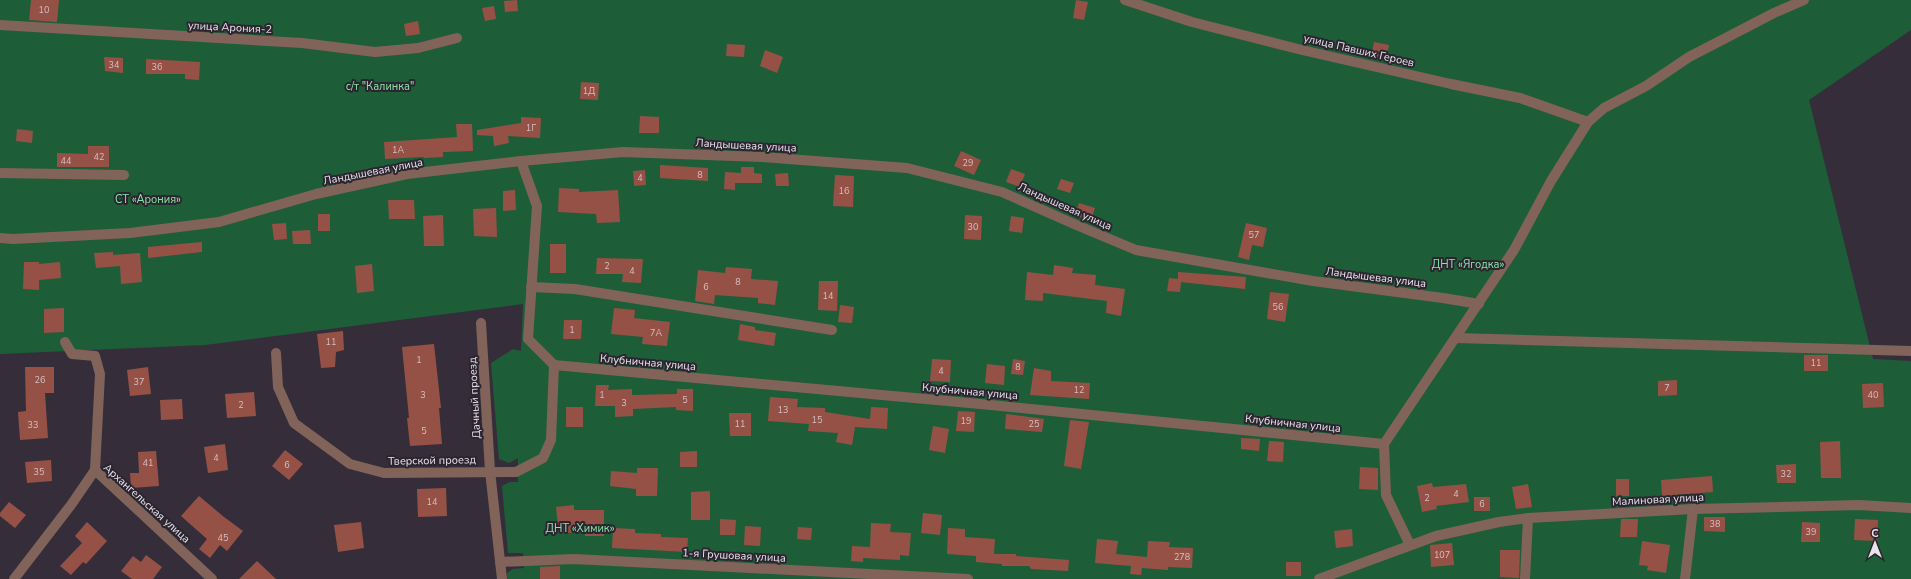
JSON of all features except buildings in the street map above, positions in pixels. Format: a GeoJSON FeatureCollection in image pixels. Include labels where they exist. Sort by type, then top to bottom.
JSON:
{"type":"FeatureCollection","features":[{"type":"Feature","properties":{"kind":"street","name":"улица Павших Героев"},"geometry":{"type":"LineString","coordinates":[[1125,0],[1192,22],[1302,50],[1520,98],[1588,122]]}},
{"type":"Feature","properties":{"kind":"street"},"geometry":{"type":"LineString","coordinates":[[1319,579],[1410,545],[1386,495],[1384,444],[1514,250],[1551,181],[1588,122],[1604,108],[1646,86],[1689,58],[1774,13],[1804,0]]}},
{"type":"Feature","properties":{"kind":"street","name":"улица Арония-2"},"geometry":{"type":"LineString","coordinates":[[0,25],[302,43],[375,52],[418,48],[458,38]]}},
{"type":"Feature","properties":{"kind":"street","name":"Ландышевая улица"},"geometry":{"type":"LineString","coordinates":[[0,238],[13,239],[130,233],[219,222],[316,194],[407,174],[521,161],[622,152],[762,157],[907,168],[1002,192],[1136,250],[1313,281],[1479,304]]}},
{"type":"Feature","properties":{"kind":"street"},"geometry":{"type":"LineString","coordinates":[[490,471],[516,472],[543,458],[551,440],[554,365],[528,339],[537,206],[521,161]]}},
{"type":"Feature","properties":{"kind":"street"},"geometry":{"type":"LineString","coordinates":[[0,173],[124,175]]}},
{"type":"Feature","properties":{"kind":"street"},"geometry":{"type":"LineString","coordinates":[[531,287],[575,290],[832,330]]}},
{"type":"Feature","properties":{"kind":"street","name":"Дачный проезд"},"geometry":{"type":"LineString","coordinates":[[481,323],[490,471],[502,579]]}},
{"type":"Feature","properties":{"kind":"street"},"geometry":{"type":"LineString","coordinates":[[1456,338],[1911,351]]}},
{"type":"Feature","properties":{"kind":"street"},"geometry":{"type":"LineString","coordinates":[[65,342],[72,354],[95,356],[100,374],[95,470]]}},
{"type":"Feature","properties":{"kind":"street","name":"Тверской проезд"},"geometry":{"type":"LineString","coordinates":[[276,353],[278,387],[294,423],[350,464],[384,473],[490,471]]}},
{"type":"Feature","properties":{"kind":"street","name":"Клубничная улица"},"geometry":{"type":"LineString","coordinates":[[554,365],[991,405],[1384,444]]}},
{"type":"Feature","properties":{"kind":"street","name":"Архангельская улица"},"geometry":{"type":"LineString","coordinates":[[14,579],[71,505],[95,470],[212,579]]}},
{"type":"Feature","properties":{"kind":"street","name":"Малиновая улица"},"geometry":{"type":"LineString","coordinates":[[1410,545],[1436,536],[1499,522],[1528,518],[1693,509],[1859,505],[1911,508]]}},
{"type":"Feature","properties":{"kind":"street"},"geometry":{"type":"LineString","coordinates":[[1685,579],[1693,509]]}},
{"type":"Feature","properties":{"kind":"street"},"geometry":{"type":"LineString","coordinates":[[1525,579],[1528,518]]}},
{"type":"Feature","properties":{"kind":"street","name":"1-я Грушовая улица"},"geometry":{"type":"LineString","coordinates":[[500,562],[574,559],[968,579]]}},
{"type":"Feature","properties":{"kind":"green space","name":"ДНТ «Ягодка»"},"geometry":{"type":"Polygon","coordinates":[[[0,0],[1911,0],[1911,30],[1809,100],[1873,359],[1911,361],[1911,579],[507,579],[507,573],[513,569],[524,568],[523,553],[508,553],[502,486],[510,482],[518,482],[518,458],[509,463],[499,459],[491,363],[513,349],[521,351],[523,304],[205,345],[0,354],[0,0]]]}},
{"type":"Feature","properties":{"kind":"park label","name":"с/т \"Калинка\""},"geometry":{"type":"Point","coordinates":[380,86]}},
{"type":"Feature","properties":{"kind":"park label","name":"СТ «Арония»"},"geometry":{"type":"Point","coordinates":[148,199]}},
{"type":"Feature","properties":{"kind":"park label","name":"ДНТ «Химик»"},"geometry":{"type":"Point","coordinates":[580,528]}}]}
